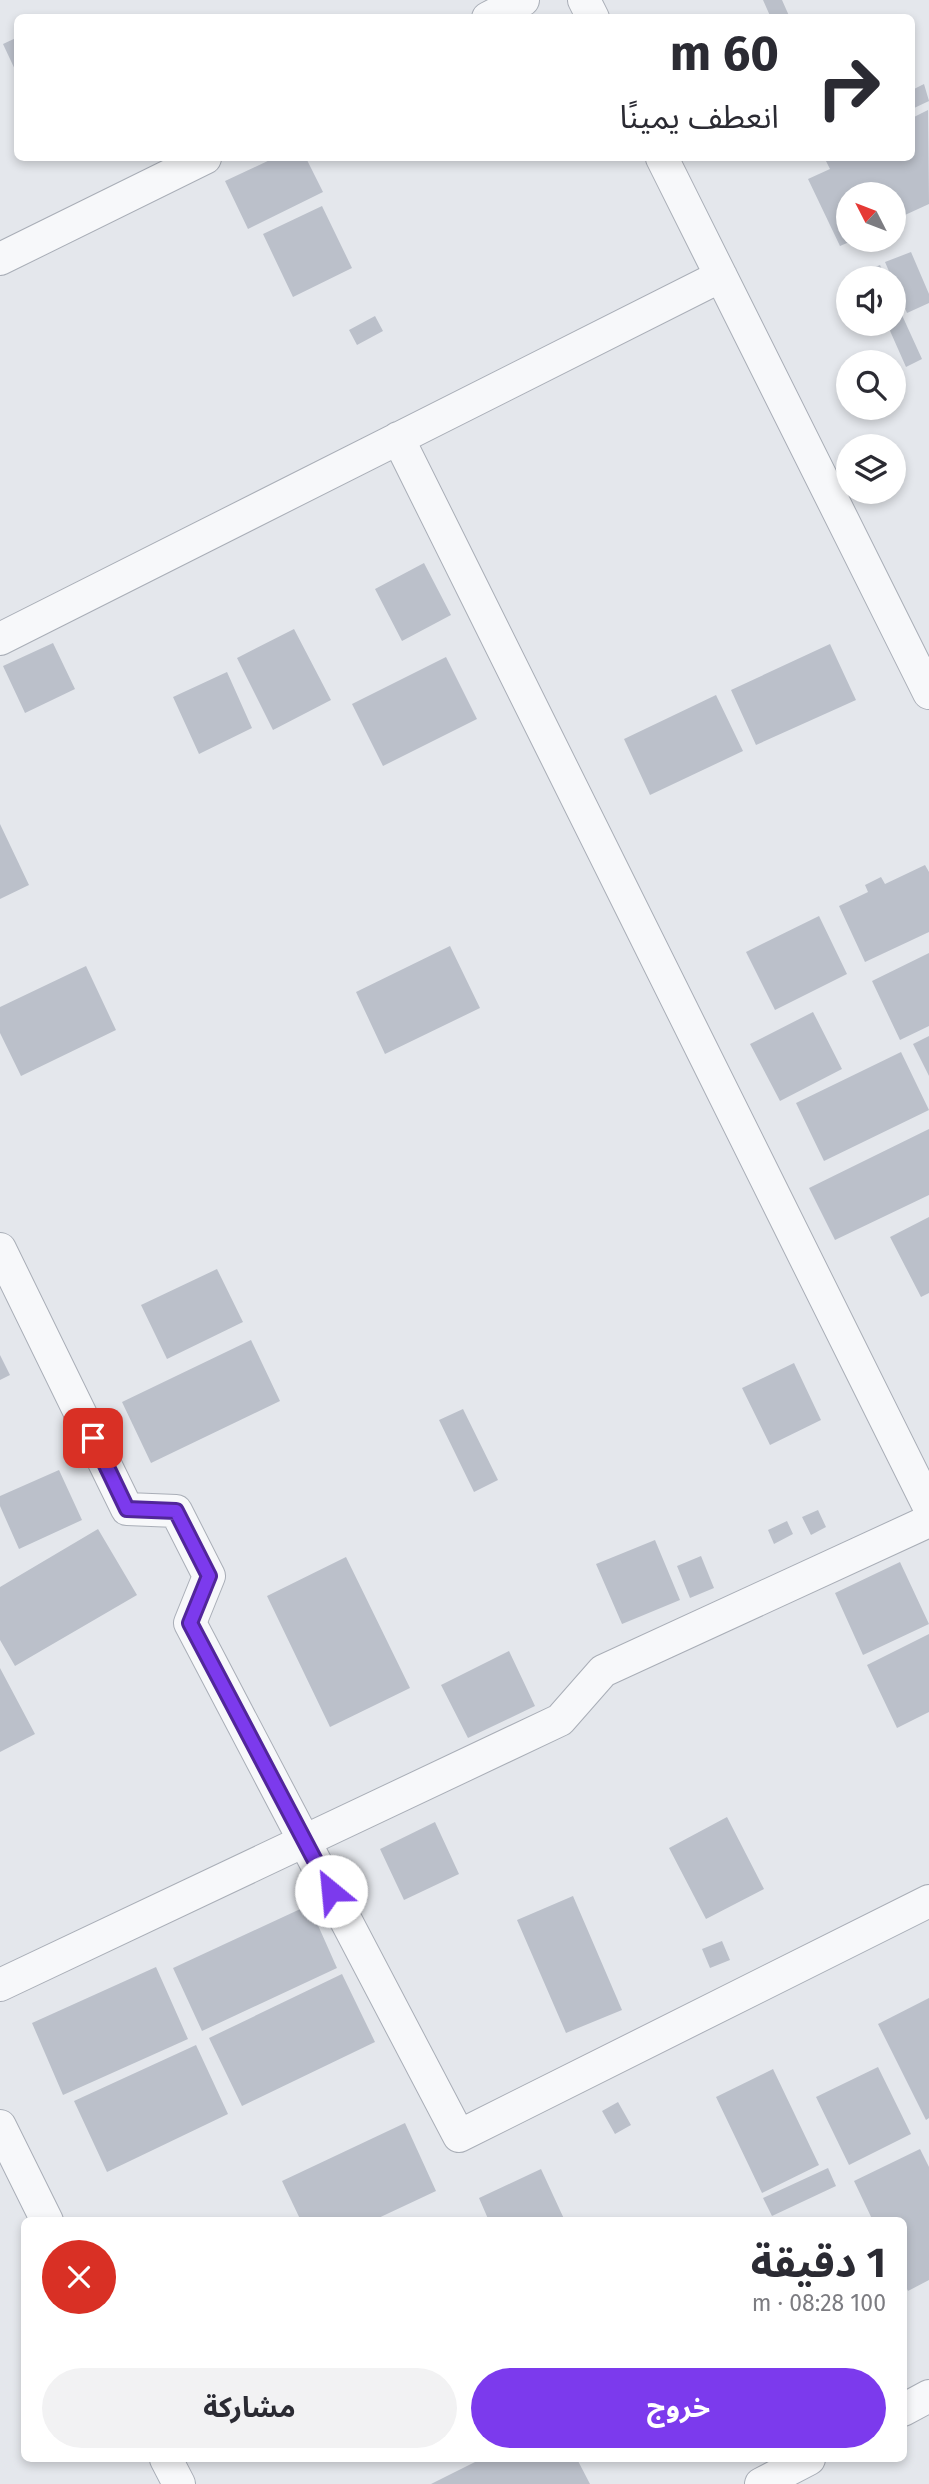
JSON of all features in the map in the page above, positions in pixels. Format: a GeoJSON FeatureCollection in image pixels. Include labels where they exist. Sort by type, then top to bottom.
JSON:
{"type":"FeatureCollection","features":[{"type":"Feature","properties":{"kind":"street"},"geometry":{"type":"LineString","coordinates":[[496,14],[523,0]]}},
{"type":"Feature","properties":{"kind":"street"},"geometry":{"type":"LineString","coordinates":[[0,259],[199,161]]}},
{"type":"Feature","properties":{"kind":"street"},"geometry":{"type":"LineString","coordinates":[[664,161],[929,693]]}},
{"type":"Feature","properties":{"kind":"street"},"geometry":{"type":"LineString","coordinates":[[0,639],[721,276]]}},
{"type":"Feature","properties":{"kind":"street"},"geometry":{"type":"LineString","coordinates":[[398,438],[929,1507]]}},
{"type":"Feature","properties":{"kind":"street"},"geometry":{"type":"LineString","coordinates":[[0,1249],[127,1509],[176,1511],[209,1576],[190,1623],[458,2136],[929,1901]]}},
{"type":"Feature","properties":{"kind":"street"},"geometry":{"type":"LineString","coordinates":[[0,1985],[305,1843],[560,1720],[604,1671],[929,1521]]}},
{"type":"Feature","properties":{"kind":"street"},"geometry":{"type":"LineString","coordinates":[[0,2126],[45,2217]]}},
{"type":"Feature","properties":{"kind":"street"},"geometry":{"type":"LineString","coordinates":[[907,2408],[929,2396]]}},
{"type":"Feature","properties":{"kind":"street"},"geometry":{"type":"LineString","coordinates":[[167,2462],[178,2484]]}},
{"type":"Feature","properties":{"kind":"street"},"geometry":{"type":"LineString","coordinates":[[761,2484],[803,2462]]}},
{"type":"Feature","properties":{"kind":"building"},"geometry":{"type":"Polygon","coordinates":[[[763,0],[782,0],[788,14],[769,14],[763,0]]]}},
{"type":"Feature","properties":{"kind":"building"},"geometry":{"type":"Polygon","coordinates":[[[14,39],[14,67],[3,44],[14,39]]]}},
{"type":"Feature","properties":{"kind":"building"},"geometry":{"type":"Polygon","coordinates":[[[924,84],[929,101],[915,108],[915,88],[924,84]]]}},
{"type":"Feature","properties":{"kind":"building"},"geometry":{"type":"Polygon","coordinates":[[[928,110],[929,204],[906,215],[906,182],[836,182],[836,238],[808,179],[830,169],[826,161],[915,161],[915,116],[928,110]]]}},
{"type":"Feature","properties":{"kind":"building"},"geometry":{"type":"Polygon","coordinates":[[[268,161],[308,161],[323,192],[248,229],[225,181],[268,161]]]}},
{"type":"Feature","properties":{"kind":"building"},"geometry":{"type":"Polygon","coordinates":[[[322,206],[352,268],[293,297],[263,234],[322,206]]]}},
{"type":"Feature","properties":{"kind":"building"},"geometry":{"type":"Polygon","coordinates":[[[911,252],[929,294],[929,303],[907,313],[906,266],[887,266],[885,262],[911,252]]]}},
{"type":"Feature","properties":{"kind":"building"},"geometry":{"type":"Polygon","coordinates":[[[375,316],[383,331],[357,345],[349,330],[375,316]]]}},
{"type":"Feature","properties":{"kind":"building"},"geometry":{"type":"Polygon","coordinates":[[[906,324],[922,359],[906,367],[906,350],[898,350],[892,336],[906,336],[906,324]]]}},
{"type":"Feature","properties":{"kind":"building"},"geometry":{"type":"Polygon","coordinates":[[[424,563],[451,615],[402,641],[375,589],[424,563]]]}},
{"type":"Feature","properties":{"kind":"building"},"geometry":{"type":"Polygon","coordinates":[[[294,629],[331,700],[273,730],[237,658],[294,629]]]}},
{"type":"Feature","properties":{"kind":"building"},"geometry":{"type":"Polygon","coordinates":[[[53,643],[75,689],[25,713],[3,666],[53,643]]]}},
{"type":"Feature","properties":{"kind":"building"},"geometry":{"type":"Polygon","coordinates":[[[830,644],[856,700],[756,745],[731,690],[830,644]]]}},
{"type":"Feature","properties":{"kind":"building"},"geometry":{"type":"Polygon","coordinates":[[[446,657],[477,719],[383,766],[352,704],[446,657]]]}},
{"type":"Feature","properties":{"kind":"building"},"geometry":{"type":"Polygon","coordinates":[[[227,672],[252,728],[199,754],[173,697],[227,672]]]}},
{"type":"Feature","properties":{"kind":"building"},"geometry":{"type":"Polygon","coordinates":[[[716,695],[743,751],[650,795],[624,739],[716,695]]]}},
{"type":"Feature","properties":{"kind":"building"},"geometry":{"type":"Polygon","coordinates":[[[0,824],[29,885],[0,899],[0,824]]]}},
{"type":"Feature","properties":{"kind":"building"},"geometry":{"type":"Polygon","coordinates":[[[925,865],[929,872],[929,932],[865,962],[839,906],[868,892],[865,885],[881,877],[885,884],[925,865]]]}},
{"type":"Feature","properties":{"kind":"building"},"geometry":{"type":"Polygon","coordinates":[[[819,916],[847,974],[775,1010],[746,952],[819,916]]]}},
{"type":"Feature","properties":{"kind":"building"},"geometry":{"type":"Polygon","coordinates":[[[450,946],[480,1008],[385,1054],[356,992],[450,946]]]}},
{"type":"Feature","properties":{"kind":"building"},"geometry":{"type":"Polygon","coordinates":[[[929,953],[929,1026],[900,1040],[872,981],[929,953]]]}},
{"type":"Feature","properties":{"kind":"building"},"geometry":{"type":"Polygon","coordinates":[[[86,966],[116,1030],[21,1076],[0,1033],[0,1007],[86,966]]]}},
{"type":"Feature","properties":{"kind":"building"},"geometry":{"type":"Polygon","coordinates":[[[813,1012],[842,1069],[780,1101],[750,1044],[813,1012]]]}},
{"type":"Feature","properties":{"kind":"building"},"geometry":{"type":"Polygon","coordinates":[[[929,1036],[929,1076],[913,1044],[929,1036]]]}},
{"type":"Feature","properties":{"kind":"building"},"geometry":{"type":"Polygon","coordinates":[[[901,1052],[929,1110],[824,1161],[796,1103],[901,1052]]]}},
{"type":"Feature","properties":{"kind":"building"},"geometry":{"type":"Polygon","coordinates":[[[929,1129],[929,1195],[835,1240],[809,1188],[929,1129]]]}},
{"type":"Feature","properties":{"kind":"building"},"geometry":{"type":"Polygon","coordinates":[[[929,1217],[929,1293],[921,1297],[890,1237],[929,1217]]]}},
{"type":"Feature","properties":{"kind":"building"},"geometry":{"type":"Polygon","coordinates":[[[217,1269],[243,1322],[167,1359],[141,1305],[217,1269]]]}},
{"type":"Feature","properties":{"kind":"building"},"geometry":{"type":"Polygon","coordinates":[[[251,1340],[280,1401],[151,1463],[122,1402],[251,1340]]]}},
{"type":"Feature","properties":{"kind":"building"},"geometry":{"type":"Polygon","coordinates":[[[0,1355],[10,1375],[0,1380],[0,1355]]]}},
{"type":"Feature","properties":{"kind":"building"},"geometry":{"type":"Polygon","coordinates":[[[794,1363],[821,1420],[770,1445],[742,1388],[794,1363]]]}},
{"type":"Feature","properties":{"kind":"building"},"geometry":{"type":"Polygon","coordinates":[[[463,1409],[498,1480],[474,1492],[439,1420],[463,1409]]]}},
{"type":"Feature","properties":{"kind":"building"},"geometry":{"type":"Polygon","coordinates":[[[59,1470],[82,1520],[19,1549],[0,1506],[0,1496],[59,1470]]]}},
{"type":"Feature","properties":{"kind":"building"},"geometry":{"type":"Polygon","coordinates":[[[818,1510],[826,1527],[811,1535],[802,1517],[818,1510]]]}},
{"type":"Feature","properties":{"kind":"building"},"geometry":{"type":"Polygon","coordinates":[[[787,1521],[793,1534],[774,1544],[768,1530],[787,1521]]]}},
{"type":"Feature","properties":{"kind":"building"},"geometry":{"type":"Polygon","coordinates":[[[98,1529],[137,1595],[15,1666],[0,1640],[0,1587],[98,1529]]]}},
{"type":"Feature","properties":{"kind":"building"},"geometry":{"type":"Polygon","coordinates":[[[655,1540],[680,1600],[622,1624],[596,1564],[655,1540]]]}},
{"type":"Feature","properties":{"kind":"building"},"geometry":{"type":"Polygon","coordinates":[[[701,1556],[714,1588],[690,1598],[677,1566],[701,1556]]]}},
{"type":"Feature","properties":{"kind":"building"},"geometry":{"type":"Polygon","coordinates":[[[346,1557],[410,1688],[330,1727],[267,1596],[346,1557]]]}},
{"type":"Feature","properties":{"kind":"building"},"geometry":{"type":"Polygon","coordinates":[[[900,1562],[929,1624],[863,1655],[835,1593],[900,1562]]]}},
{"type":"Feature","properties":{"kind":"building"},"geometry":{"type":"Polygon","coordinates":[[[929,1634],[929,1712],[897,1728],[867,1665],[929,1634]]]}},
{"type":"Feature","properties":{"kind":"building"},"geometry":{"type":"Polygon","coordinates":[[[509,1651],[535,1706],[468,1738],[441,1685],[509,1651]]]}},
{"type":"Feature","properties":{"kind":"building"},"geometry":{"type":"Polygon","coordinates":[[[0,1668],[35,1734],[0,1752],[0,1668]]]}},
{"type":"Feature","properties":{"kind":"building"},"geometry":{"type":"Polygon","coordinates":[[[727,1817],[764,1889],[706,1919],[669,1848],[727,1817]]]}},
{"type":"Feature","properties":{"kind":"building"},"geometry":{"type":"Polygon","coordinates":[[[435,1822],[459,1874],[404,1900],[380,1849],[435,1822]]]}},
{"type":"Feature","properties":{"kind":"building"},"geometry":{"type":"Polygon","coordinates":[[[573,1896],[622,2010],[566,2033],[517,1920],[573,1896]]]}},
{"type":"Feature","properties":{"kind":"building"},"geometry":{"type":"Polygon","coordinates":[[[309,1905],[337,1968],[202,2031],[173,1968],[309,1905]]]}},
{"type":"Feature","properties":{"kind":"building"},"geometry":{"type":"Polygon","coordinates":[[[722,1941],[730,1960],[710,1968],[702,1949],[722,1941]]]}},
{"type":"Feature","properties":{"kind":"building"},"geometry":{"type":"Polygon","coordinates":[[[156,1967],[188,2039],[63,2095],[32,2023],[156,1967]]]}},
{"type":"Feature","properties":{"kind":"building"},"geometry":{"type":"Polygon","coordinates":[[[342,1974],[375,2042],[242,2106],[209,2038],[342,1974]]]}},
{"type":"Feature","properties":{"kind":"building"},"geometry":{"type":"Polygon","coordinates":[[[929,1998],[929,2118],[926,2120],[878,2024],[929,1998]]]}},
{"type":"Feature","properties":{"kind":"building"},"geometry":{"type":"Polygon","coordinates":[[[196,2045],[228,2114],[107,2172],[74,2101],[196,2045]]]}},
{"type":"Feature","properties":{"kind":"building"},"geometry":{"type":"Polygon","coordinates":[[[878,2067],[911,2134],[849,2165],[816,2097],[878,2067]]]}},
{"type":"Feature","properties":{"kind":"building"},"geometry":{"type":"Polygon","coordinates":[[[773,2069],[819,2165],[762,2193],[716,2097],[773,2069]]]}},
{"type":"Feature","properties":{"kind":"building"},"geometry":{"type":"Polygon","coordinates":[[[618,2102],[631,2125],[615,2134],[602,2111],[618,2102]]]}},
{"type":"Feature","properties":{"kind":"building"},"geometry":{"type":"Polygon","coordinates":[[[405,2123],[436,2191],[381,2217],[299,2217],[282,2181],[405,2123]]]}},
{"type":"Feature","properties":{"kind":"building"},"geometry":{"type":"Polygon","coordinates":[[[920,2149],[929,2167],[929,2280],[908,2291],[907,2217],[871,2217],[854,2181],[920,2149]]]}},
{"type":"Feature","properties":{"kind":"building"},"geometry":{"type":"Polygon","coordinates":[[[828,2168],[836,2186],[772,2216],[763,2198],[828,2168]]]}},
{"type":"Feature","properties":{"kind":"building"},"geometry":{"type":"Polygon","coordinates":[[[541,2169],[563,2217],[487,2217],[479,2198],[541,2169]]]}},
{"type":"Feature","properties":{"kind":"building"},"geometry":{"type":"Polygon","coordinates":[[[475,2462],[579,2462],[590,2484],[431,2484],[475,2462]]]}},
{"type":"Feature","properties":{"kind":"route"},"geometry":{"type":"LineString","coordinates":[[93,1438],[127,1509],[176,1511],[209,1576],[190,1623],[331,1891]]}}]}
